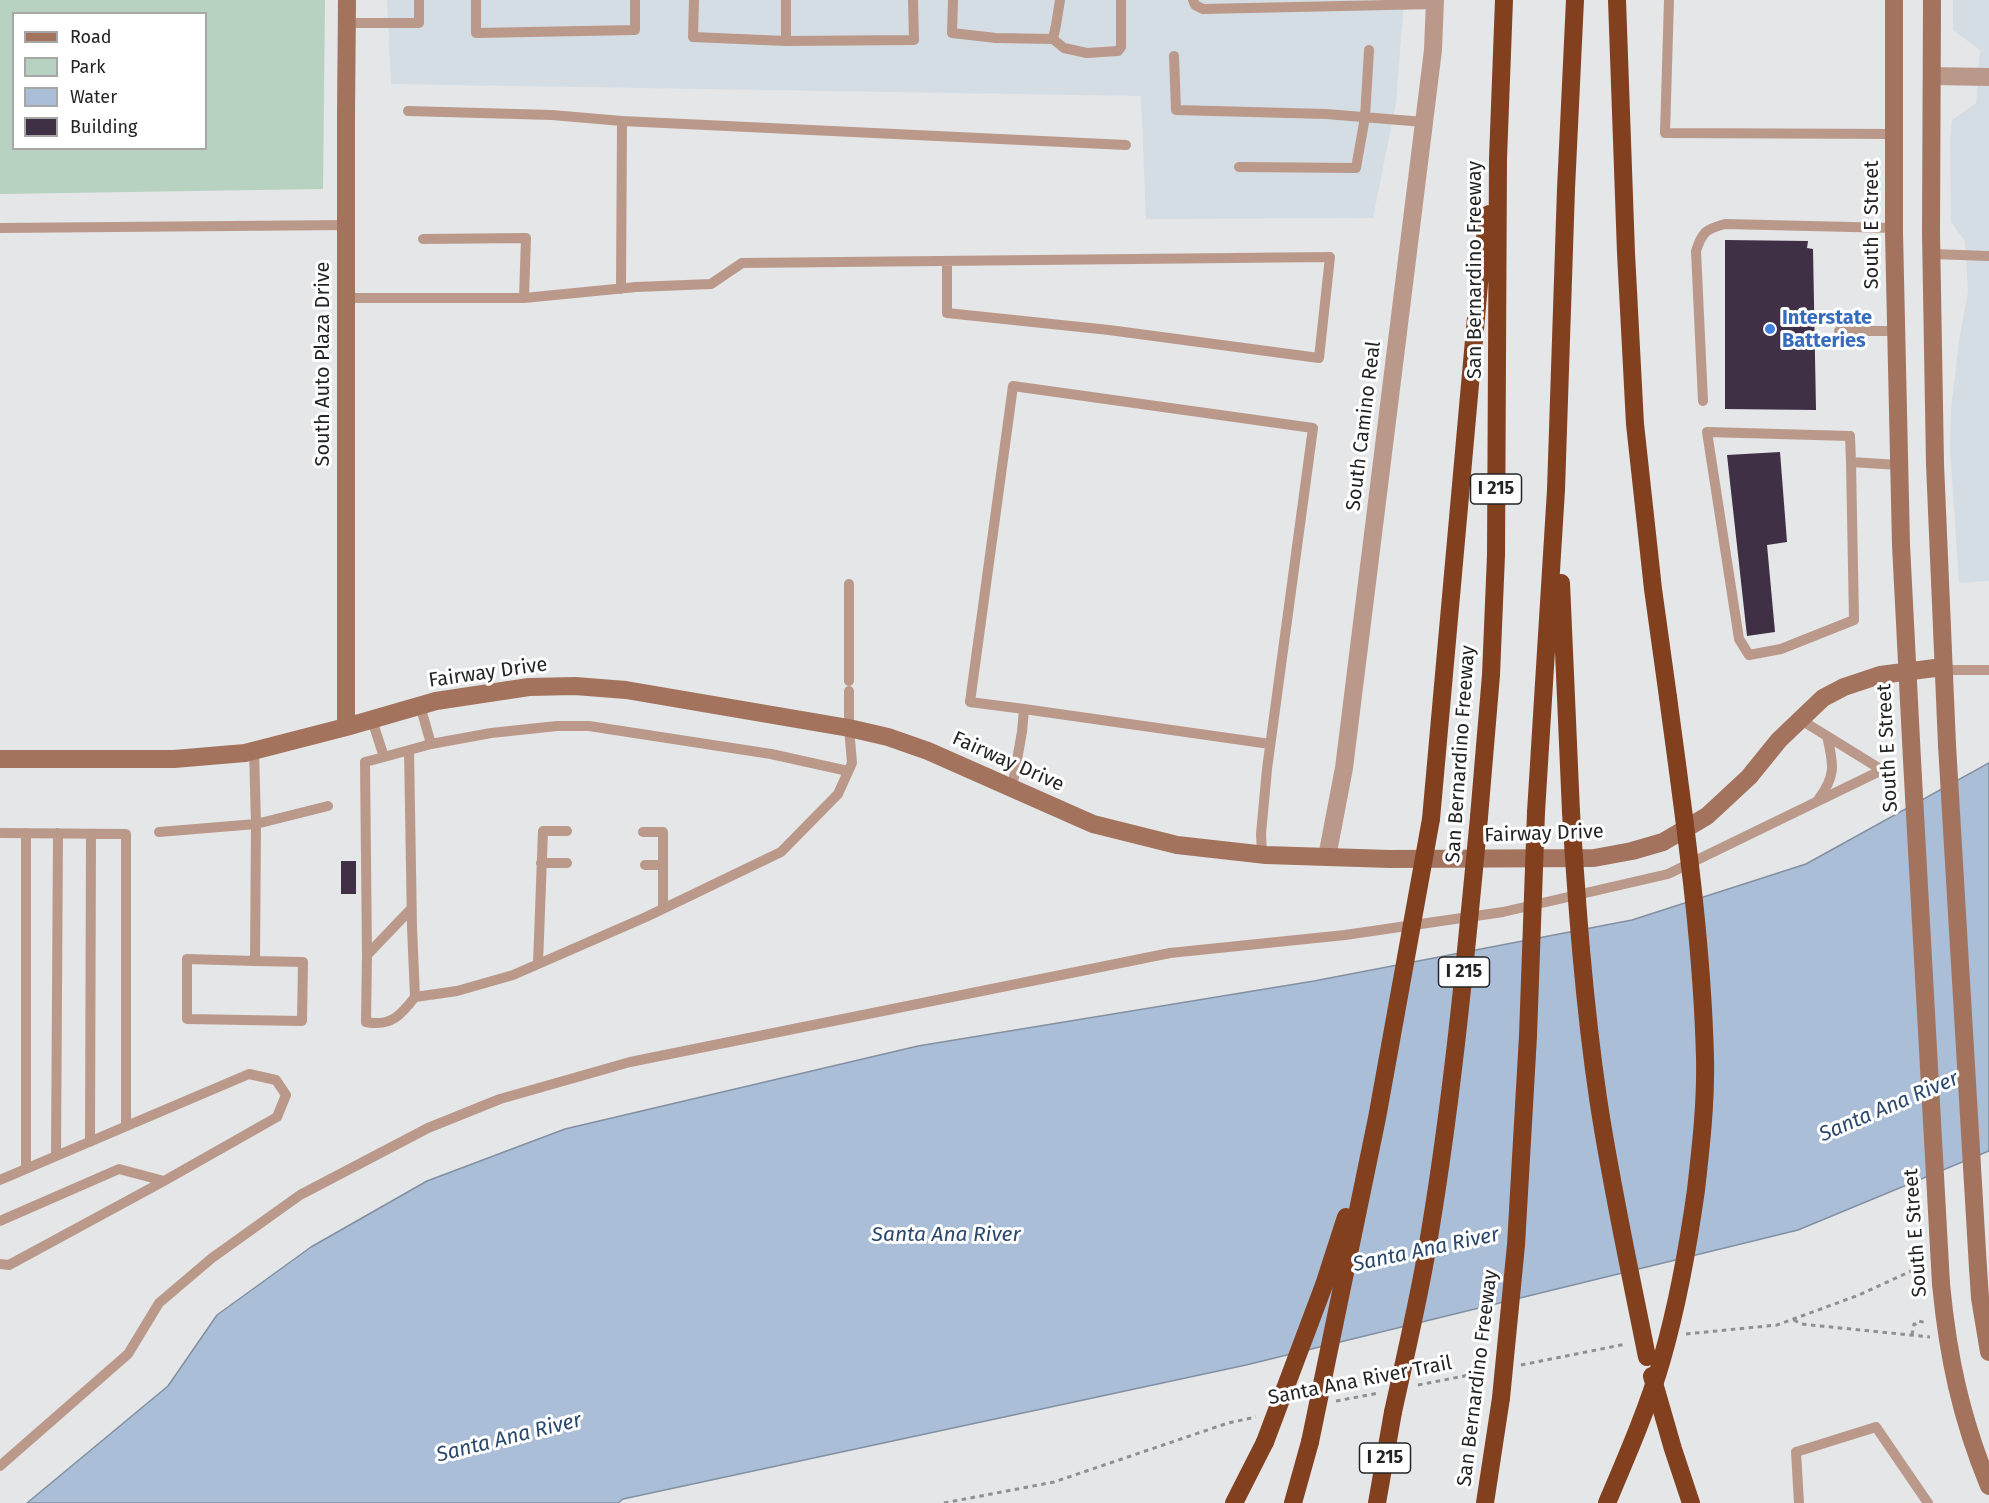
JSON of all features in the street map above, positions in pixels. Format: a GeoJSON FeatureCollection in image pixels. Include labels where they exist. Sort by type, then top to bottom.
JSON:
{"type":"FeatureCollection","features":[{"type":"Feature","properties":{"kind":"highway","name":"San Bernardino Freeway"},"geometry":{"type":"LineString","coordinates":[[1377,1503],[1425,1261],[1466,959],[1479,818],[1491,675],[1496,555],[1498,159],[1504,0]]}},
{"type":"Feature","properties":{"kind":"highway","name":"San Bernardino Freeway"},"geometry":{"type":"LineString","coordinates":[[1485,1503],[1501,1398],[1517,1233],[1528,1036],[1536,812],[1556,490],[1575,0]]}},
{"type":"Feature","properties":{"kind":"highway"},"geometry":{"type":"LineString","coordinates":[[1607,1503],[1643,1416],[1662,1361],[1677,1304],[1689,1245],[1702,1144],[1705,1060],[1702,982],[1695,906],[1653,589],[1635,424],[1617,0]]}},
{"type":"Feature","properties":{"kind":"highway"},"geometry":{"type":"LineString","coordinates":[[1293,1503],[1310,1442],[1377,1118],[1431,819],[1480,262],[1498,159]]}},
{"type":"Feature","properties":{"kind":"highway"},"geometry":{"type":"LineString","coordinates":[[1556,490],[1579,943],[1598,1097],[1647,1357],[1691,1503]]}},
{"type":"Feature","properties":{"kind":"highway"},"geometry":{"type":"LineString","coordinates":[[1234,1503],[1265,1442],[1324,1285],[1377,1118]]}},
{"type":"Feature","properties":{"kind":"main road","name":"South Auto Plaza Drive"},"geometry":{"type":"LineString","coordinates":[[346,727],[348,0]]}},
{"type":"Feature","properties":{"kind":"main road","name":"South E Street"},"geometry":{"type":"LineString","coordinates":[[1894,0],[1894,228],[1906,672],[1941,1284],[1945,1328],[1957,1393],[1977,1457],[1989,1486]]}},
{"type":"Feature","properties":{"kind":"main road"},"geometry":{"type":"LineString","coordinates":[[1932,0],[1935,464],[1943,669],[1980,1298],[1989,1352]]}},
{"type":"Feature","properties":{"kind":"main road","name":"Fairway Drive"},"geometry":{"type":"LineString","coordinates":[[0,759],[174,759],[254,750],[436,701],[502,690],[575,686],[626,690],[849,728],[888,737],[928,751],[1094,824],[1177,845],[1262,854],[1390,859],[1594,858],[1663,842],[1707,816],[1749,777],[1779,740],[1823,698],[1844,687],[1880,675],[1943,669]]}},
{"type":"Feature","properties":{"kind":"street","name":"South Camino Real"},"geometry":{"type":"LineString","coordinates":[[1327,857],[1344,768],[1433,50],[1435,2]]}},
{"type":"Feature","properties":{"kind":"street"},"geometry":{"type":"LineString","coordinates":[[1932,76],[1989,77]]}},
{"type":"Feature","properties":{"kind":"lane"},"geometry":{"type":"LineString","coordinates":[[347,23],[419,23],[419,0]]}},
{"type":"Feature","properties":{"kind":"lane"},"geometry":{"type":"LineString","coordinates":[[476,0],[476,33],[635,30],[635,0]]}},
{"type":"Feature","properties":{"kind":"lane"},"geometry":{"type":"LineString","coordinates":[[694,0],[693,38],[786,41],[914,40],[913,0]]}},
{"type":"Feature","properties":{"kind":"lane"},"geometry":{"type":"LineString","coordinates":[[786,0],[786,41]]}},
{"type":"Feature","properties":{"kind":"lane"},"geometry":{"type":"LineString","coordinates":[[953,0],[952,33],[996,38],[1053,39],[1064,48],[1087,53],[1118,51],[1121,47],[1121,0]]}},
{"type":"Feature","properties":{"kind":"lane"},"geometry":{"type":"LineString","coordinates":[[1053,39],[1060,0]]}},
{"type":"Feature","properties":{"kind":"lane"},"geometry":{"type":"LineString","coordinates":[[1193,0],[1195,5],[1203,9],[1373,2],[1435,2]]}},
{"type":"Feature","properties":{"kind":"lane"},"geometry":{"type":"LineString","coordinates":[[1669,0],[1665,133],[1894,134]]}},
{"type":"Feature","properties":{"kind":"lane"},"geometry":{"type":"LineString","coordinates":[[1239,167],[1356,168],[1365,117],[1369,50]]}},
{"type":"Feature","properties":{"kind":"lane"},"geometry":{"type":"LineString","coordinates":[[1174,56],[1176,110],[1326,114],[1424,122]]}},
{"type":"Feature","properties":{"kind":"lane"},"geometry":{"type":"LineString","coordinates":[[408,111],[552,115],[622,121],[1126,145]]}},
{"type":"Feature","properties":{"kind":"lane"},"geometry":{"type":"LineString","coordinates":[[621,289],[622,121]]}},
{"type":"Feature","properties":{"kind":"lane"},"geometry":{"type":"LineString","coordinates":[[1703,401],[1696,251],[1701,237],[1710,228],[1725,224],[1894,228]]}},
{"type":"Feature","properties":{"kind":"lane"},"geometry":{"type":"LineString","coordinates":[[0,228],[346,225]]}},
{"type":"Feature","properties":{"kind":"lane"},"geometry":{"type":"LineString","coordinates":[[423,239],[526,238],[524,298]]}},
{"type":"Feature","properties":{"kind":"lane"},"geometry":{"type":"LineString","coordinates":[[1932,254],[1989,256]]}},
{"type":"Feature","properties":{"kind":"lane"},"geometry":{"type":"LineString","coordinates":[[346,298],[524,298],[711,284],[742,263],[1330,257],[1319,358],[1108,330],[947,313],[947,262]]}},
{"type":"Feature","properties":{"kind":"lane"},"geometry":{"type":"LineString","coordinates":[[1839,331],[1896,331]]}},
{"type":"Feature","properties":{"kind":"lane"},"geometry":{"type":"LineString","coordinates":[[1262,854],[1261,834],[1270,744],[1313,428],[1013,386],[970,702],[1270,744]]}},
{"type":"Feature","properties":{"kind":"lane"},"geometry":{"type":"LineString","coordinates":[[1707,432],[1850,436],[1851,462],[1854,620],[1781,649],[1749,655],[1739,639],[1707,432]]}},
{"type":"Feature","properties":{"kind":"lane"},"geometry":{"type":"LineString","coordinates":[[1851,462],[1899,465]]}},
{"type":"Feature","properties":{"kind":"lane"},"geometry":{"type":"LineString","coordinates":[[415,997],[457,991],[513,975],[663,909],[781,852],[838,794],[852,763],[849,728],[849,584]]}},
{"type":"Feature","properties":{"kind":"lane"},"geometry":{"type":"LineString","coordinates":[[1943,669],[1989,670]]}},
{"type":"Feature","properties":{"kind":"lane"},"geometry":{"type":"LineString","coordinates":[[420,705],[431,744]]}},
{"type":"Feature","properties":{"kind":"lane"},"geometry":{"type":"LineString","coordinates":[[1012,788],[1024,709]]}},
{"type":"Feature","properties":{"kind":"lane"},"geometry":{"type":"LineString","coordinates":[[372,720],[384,757]]}},
{"type":"Feature","properties":{"kind":"lane"},"geometry":{"type":"LineString","coordinates":[[0,1466],[128,1353],[159,1303],[212,1258],[300,1195],[428,1128],[500,1100],[630,1062],[1170,953],[1345,935],[1503,912],[1668,874],[1882,770],[1801,720]]}},
{"type":"Feature","properties":{"kind":"lane"},"geometry":{"type":"LineString","coordinates":[[409,750],[411,909],[415,997],[401,1016],[377,1024],[366,1022],[365,762],[384,757],[409,750],[431,744],[491,733],[546,727],[589,726],[771,754],[848,771]]}},
{"type":"Feature","properties":{"kind":"lane"},"geometry":{"type":"LineString","coordinates":[[1818,801],[1828,787],[1833,772],[1832,755],[1827,736]]}},
{"type":"Feature","properties":{"kind":"lane"},"geometry":{"type":"LineString","coordinates":[[254,750],[255,961]]}},
{"type":"Feature","properties":{"kind":"lane"},"geometry":{"type":"LineString","coordinates":[[159,832],[256,824],[328,806]]}},
{"type":"Feature","properties":{"kind":"lane"},"geometry":{"type":"LineString","coordinates":[[538,964],[543,831],[567,831]]}},
{"type":"Feature","properties":{"kind":"lane"},"geometry":{"type":"LineString","coordinates":[[644,832],[663,832],[663,909]]}},
{"type":"Feature","properties":{"kind":"lane"},"geometry":{"type":"LineString","coordinates":[[0,833],[126,834],[126,1126]]}},
{"type":"Feature","properties":{"kind":"lane"},"geometry":{"type":"LineString","coordinates":[[26,833],[26,1169]]}},
{"type":"Feature","properties":{"kind":"lane"},"geometry":{"type":"LineString","coordinates":[[57,1156],[58,833]]}},
{"type":"Feature","properties":{"kind":"lane"},"geometry":{"type":"LineString","coordinates":[[90,1142],[91,834]]}},
{"type":"Feature","properties":{"kind":"lane"},"geometry":{"type":"LineString","coordinates":[[541,863],[567,863]]}},
{"type":"Feature","properties":{"kind":"lane"},"geometry":{"type":"LineString","coordinates":[[645,865],[663,865]]}},
{"type":"Feature","properties":{"kind":"lane"},"geometry":{"type":"LineString","coordinates":[[367,955],[411,909]]}},
{"type":"Feature","properties":{"kind":"lane"},"geometry":{"type":"LineString","coordinates":[[187,959],[255,961],[303,962],[302,1021],[187,1018],[187,959]]}},
{"type":"Feature","properties":{"kind":"lane"},"geometry":{"type":"LineString","coordinates":[[0,1180],[249,1074],[276,1080],[286,1095],[277,1117],[9,1265],[0,1264]]}},
{"type":"Feature","properties":{"kind":"lane"},"geometry":{"type":"LineString","coordinates":[[0,1221],[119,1169],[164,1181]]}},
{"type":"Feature","properties":{"kind":"lane"},"geometry":{"type":"LineString","coordinates":[[1799,1503],[1796,1452],[1876,1427],[1928,1503]]}},
{"type":"Feature","properties":{"kind":"path"},"geometry":{"type":"LineString","coordinates":[[1681,1335],[1762,1328],[1793,1320],[1859,1295],[1922,1266]]}},
{"type":"Feature","properties":{"kind":"path"},"geometry":{"type":"LineString","coordinates":[[1793,1320],[1801,1324],[1931,1338]]}},
{"type":"Feature","properties":{"kind":"path"},"geometry":{"type":"LineString","coordinates":[[1912,1335],[1914,1324],[1917,1321],[1930,1323]]}},
{"type":"Feature","properties":{"kind":"path"},"geometry":{"type":"LineString","coordinates":[[1518,1365],[1634,1343]]}},
{"type":"Feature","properties":{"kind":"path","name":"Santa Ana River Trail"},"geometry":{"type":"LineString","coordinates":[[1413,1386],[1495,1370]]}},
{"type":"Feature","properties":{"kind":"path","name":"Santa Ana River Trail"},"geometry":{"type":"LineString","coordinates":[[1332,1402],[1379,1393]]}},
{"type":"Feature","properties":{"kind":"path","name":"Santa Ana River Trail"},"geometry":{"type":"LineString","coordinates":[[944,1503],[1054,1482],[1228,1423],[1263,1416]]}},
{"type":"Feature","properties":{"kind":"shaded area"},"geometry":{"type":"Polygon","coordinates":[[[387,0],[1404,0],[1396,103],[1373,218],[1146,219],[1141,96],[391,84],[387,0]]]}},
{"type":"Feature","properties":{"kind":"shaded area"},"geometry":{"type":"Polygon","coordinates":[[[1953,0],[1989,0],[1989,581],[1959,583],[1950,450],[1951,410],[1959,341],[1968,292],[1965,241],[1951,222],[1950,140],[1952,120],[1976,103],[1980,50],[1953,30],[1953,0]]]}},
{"type":"Feature","properties":{"kind":"green space"},"geometry":{"type":"Polygon","coordinates":[[[0,0],[325,0],[323,189],[0,194],[0,0]]]}},
{"type":"Feature","properties":{"kind":"water","name":"Santa Ana River"},"geometry":{"type":"Polygon","coordinates":[[[1989,763],[1989,1151],[1798,1230],[1246,1365],[623,1499],[618,1503],[27,1503],[168,1386],[217,1315],[311,1247],[427,1181],[565,1129],[918,1046],[1314,981],[1632,920],[1806,864],[1989,763]]]}},
{"type":"Feature","properties":{"kind":"building","name":"Interstate Batteries"},"geometry":{"type":"Polygon","coordinates":[[[1725,240],[1808,241],[1807,248],[1813,249],[1816,410],[1725,409],[1725,240]]]}},
{"type":"Feature","properties":{"kind":"building"},"geometry":{"type":"Polygon","coordinates":[[[1780,452],[1787,542],[1767,545],[1775,632],[1747,636],[1727,455],[1780,452]]]}},
{"type":"Feature","properties":{"kind":"building"},"geometry":{"type":"Polygon","coordinates":[[[341,861],[356,861],[356,894],[341,894],[341,861]]]}},
{"type":"Feature","properties":{"kind":"place","name":"Interstate Batteries"},"geometry":{"type":"Point","coordinates":[1770,329]}}]}
